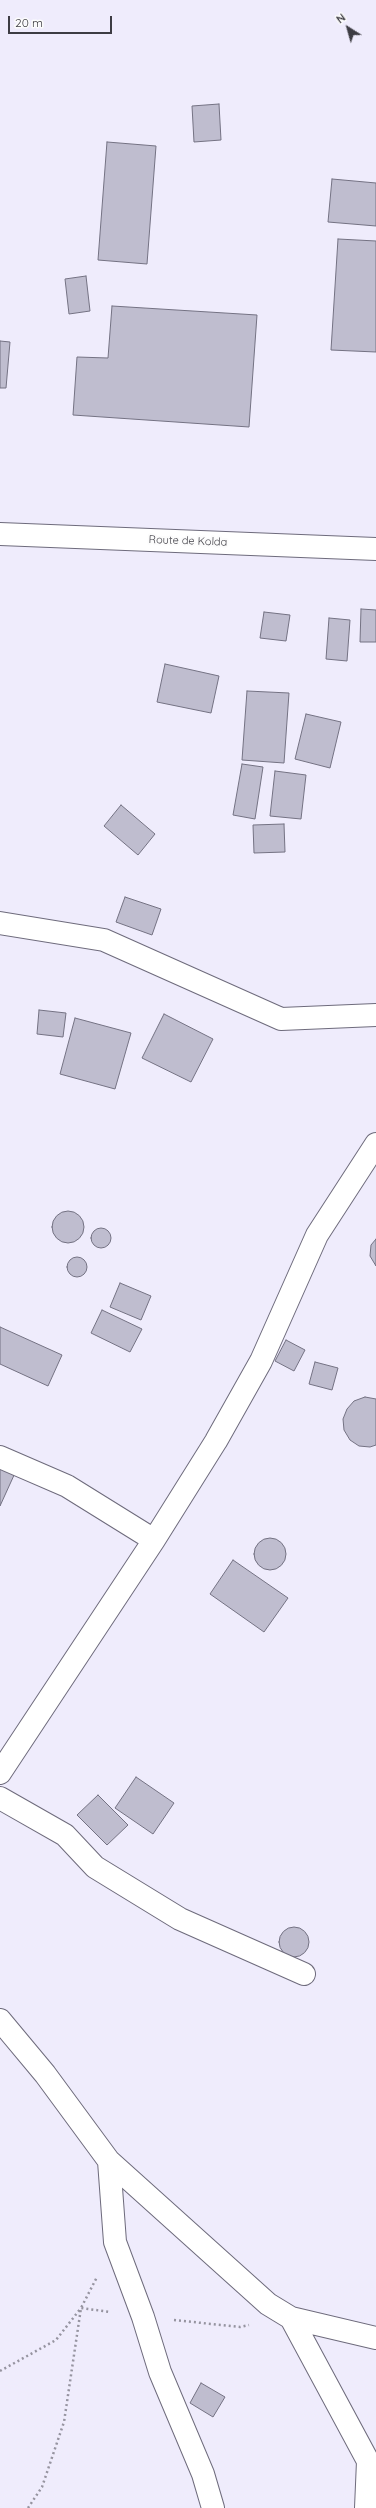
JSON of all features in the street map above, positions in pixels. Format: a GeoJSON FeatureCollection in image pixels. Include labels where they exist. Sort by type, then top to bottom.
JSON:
{"type":"FeatureCollection","features":[{"type":"Feature","properties":{"kind":"street","name":"Route de Kolda"},"geometry":{"type":"LineString","coordinates":[[0,534],[376,549]]}},
{"type":"Feature","properties":{"kind":"street"},"geometry":{"type":"LineString","coordinates":[[0,923],[104,940],[281,1019],[376,1015]]}},
{"type":"Feature","properties":{"kind":"street"},"geometry":{"type":"LineString","coordinates":[[0,1773],[154,1540],[216,1441],[261,1361],[317,1235],[376,1144]]}},
{"type":"Feature","properties":{"kind":"street"},"geometry":{"type":"LineString","coordinates":[[0,1456],[67,1486],[154,1540]]}},
{"type":"Feature","properties":{"kind":"street"},"geometry":{"type":"LineString","coordinates":[[0,1798],[65,1834],[95,1867],[180,1919],[304,1974]]}},
{"type":"Feature","properties":{"kind":"street"},"geometry":{"type":"LineString","coordinates":[[0,2020],[45,2074],[109,2160],[268,2304],[291,2318],[376,2338]]}},
{"type":"Feature","properties":{"kind":"street"},"geometry":{"type":"LineString","coordinates":[[109,2160],[115,2242],[143,2317],[160,2372],[203,2474],[213,2508]]}},
{"type":"Feature","properties":{"kind":"street"},"geometry":{"type":"LineString","coordinates":[[291,2318],[368,2462],[366,2508]]}},
{"type":"Feature","properties":{"kind":"path"},"geometry":{"type":"LineString","coordinates":[[28,2508],[42,2486],[64,2422],[81,2308],[115,2242]]}},
{"type":"Feature","properties":{"kind":"building"},"geometry":{"type":"Polygon","coordinates":[[[219,104],[221,140],[194,142],[192,106],[219,104]]]}},
{"type":"Feature","properties":{"kind":"building"},"geometry":{"type":"Polygon","coordinates":[[[107,142],[156,146],[147,264],[98,260],[107,142]]]}},
{"type":"Feature","properties":{"kind":"building"},"geometry":{"type":"Polygon","coordinates":[[[332,179],[376,183],[376,226],[328,222],[332,179]]]}},
{"type":"Feature","properties":{"kind":"building"},"geometry":{"type":"Polygon","coordinates":[[[338,239],[376,241],[376,352],[331,350],[338,239]]]}},
{"type":"Feature","properties":{"kind":"building"},"geometry":{"type":"Polygon","coordinates":[[[86,276],[90,311],[69,314],[65,279],[86,276]]]}},
{"type":"Feature","properties":{"kind":"building"},"geometry":{"type":"Polygon","coordinates":[[[112,306],[257,315],[249,427],[73,415],[77,357],[108,358],[112,306]]]}},
{"type":"Feature","properties":{"kind":"building"},"geometry":{"type":"Polygon","coordinates":[[[0,341],[10,342],[6,388],[0,388],[0,341]]]}},
{"type":"Feature","properties":{"kind":"building"},"geometry":{"type":"Polygon","coordinates":[[[361,609],[376,610],[376,642],[360,642],[361,609]]]}},
{"type":"Feature","properties":{"kind":"building"},"geometry":{"type":"Polygon","coordinates":[[[264,612],[290,615],[286,641],[260,638],[264,612]]]}},
{"type":"Feature","properties":{"kind":"building"},"geometry":{"type":"Polygon","coordinates":[[[329,618],[350,620],[347,661],[326,659],[329,618]]]}},
{"type":"Feature","properties":{"kind":"building"},"geometry":{"type":"Polygon","coordinates":[[[165,664],[219,676],[211,713],[157,702],[165,664]]]}},
{"type":"Feature","properties":{"kind":"building"},"geometry":{"type":"Polygon","coordinates":[[[247,691],[289,693],[284,763],[242,760],[247,691]]]}},
{"type":"Feature","properties":{"kind":"building"},"geometry":{"type":"Polygon","coordinates":[[[306,714],[341,722],[330,768],[295,759],[306,714]]]}},
{"type":"Feature","properties":{"kind":"building"},"geometry":{"type":"Polygon","coordinates":[[[242,764],[263,767],[255,819],[233,815],[242,764]]]}},
{"type":"Feature","properties":{"kind":"building"},"geometry":{"type":"Polygon","coordinates":[[[275,771],[306,775],[301,819],[270,816],[275,771]]]}},
{"type":"Feature","properties":{"kind":"building"},"geometry":{"type":"Polygon","coordinates":[[[121,805],[155,834],[138,855],[104,826],[121,805]]]}},
{"type":"Feature","properties":{"kind":"building"},"geometry":{"type":"Polygon","coordinates":[[[284,824],[285,852],[254,853],[253,825],[284,824]]]}},
{"type":"Feature","properties":{"kind":"building"},"geometry":{"type":"Polygon","coordinates":[[[125,897],[161,909],[152,935],[116,922],[125,897]]]}},
{"type":"Feature","properties":{"kind":"building"},"geometry":{"type":"Polygon","coordinates":[[[39,1010],[66,1013],[63,1037],[37,1034],[39,1010]]]}},
{"type":"Feature","properties":{"kind":"building"},"geometry":{"type":"Polygon","coordinates":[[[164,1014],[213,1039],[191,1082],[142,1058],[164,1014]]]}},
{"type":"Feature","properties":{"kind":"building"},"geometry":{"type":"Polygon","coordinates":[[[75,1018],[131,1033],[115,1089],[60,1074],[75,1018]]]}},
{"type":"Feature","properties":{"kind":"building"},"geometry":{"type":"Polygon","coordinates":[[[68,1211],[74,1212],[81,1218],[84,1227],[83,1233],[77,1240],[68,1243],[62,1242],[55,1236],[52,1227],[53,1221],[59,1214],[68,1211]]]}},
{"type":"Feature","properties":{"kind":"building"},"geometry":{"type":"Polygon","coordinates":[[[101,1228],[108,1231],[111,1238],[108,1245],[101,1248],[94,1245],[91,1238],[94,1231],[101,1228]]]}},
{"type":"Feature","properties":{"kind":"building"},"geometry":{"type":"Polygon","coordinates":[[[376,1239],[376,1266],[370,1256],[371,1245],[376,1239]]]}},
{"type":"Feature","properties":{"kind":"building"},"geometry":{"type":"Polygon","coordinates":[[[77,1257],[84,1260],[87,1267],[84,1274],[77,1277],[70,1274],[67,1267],[70,1260],[77,1257]]]}},
{"type":"Feature","properties":{"kind":"building"},"geometry":{"type":"Polygon","coordinates":[[[120,1283],[151,1296],[141,1320],[110,1307],[120,1283]]]}},
{"type":"Feature","properties":{"kind":"building"},"geometry":{"type":"Polygon","coordinates":[[[102,1310],[142,1329],[130,1352],[91,1333],[102,1310]]]}},
{"type":"Feature","properties":{"kind":"building"},"geometry":{"type":"Polygon","coordinates":[[[0,1327],[62,1355],[48,1386],[0,1364],[0,1327]]]}},
{"type":"Feature","properties":{"kind":"building"},"geometry":{"type":"Polygon","coordinates":[[[286,1340],[305,1350],[294,1371],[275,1361],[286,1340]]]}},
{"type":"Feature","properties":{"kind":"building"},"geometry":{"type":"Polygon","coordinates":[[[315,1362],[338,1368],[332,1390],[309,1384],[315,1362]]]}},
{"type":"Feature","properties":{"kind":"building"},"geometry":{"type":"Polygon","coordinates":[[[365,1397],[376,1399],[376,1445],[370,1447],[359,1446],[350,1440],[344,1430],[343,1419],[347,1409],[354,1401],[365,1397]]]}},
{"type":"Feature","properties":{"kind":"building"},"geometry":{"type":"Polygon","coordinates":[[[0,1466],[15,1473],[0,1506],[0,1466]]]}},
{"type":"Feature","properties":{"kind":"building"},"geometry":{"type":"Polygon","coordinates":[[[267,1538],[273,1538],[283,1545],[286,1554],[285,1560],[279,1567],[273,1570],[267,1570],[257,1563],[254,1557],[254,1551],[261,1541],[267,1538]]]}},
{"type":"Feature","properties":{"kind":"building"},"geometry":{"type":"Polygon","coordinates":[[[233,1560],[288,1598],[264,1632],[210,1594],[233,1560]]]}},
{"type":"Feature","properties":{"kind":"building"},"geometry":{"type":"Polygon","coordinates":[[[136,1777],[174,1803],[153,1834],[115,1808],[136,1777]]]}},
{"type":"Feature","properties":{"kind":"building"},"geometry":{"type":"Polygon","coordinates":[[[98,1795],[128,1825],[107,1845],[77,1815],[98,1795]]]}},
{"type":"Feature","properties":{"kind":"building"},"geometry":{"type":"Polygon","coordinates":[[[294,1927],[300,1928],[308,1936],[308,1948],[300,1956],[294,1957],[288,1956],[280,1948],[279,1942],[280,1936],[288,1928],[294,1927]]]}},
{"type":"Feature","properties":{"kind":"building"},"geometry":{"type":"Polygon","coordinates":[[[201,2383],[225,2397],[213,2417],[190,2403],[201,2383]]]}}]}
